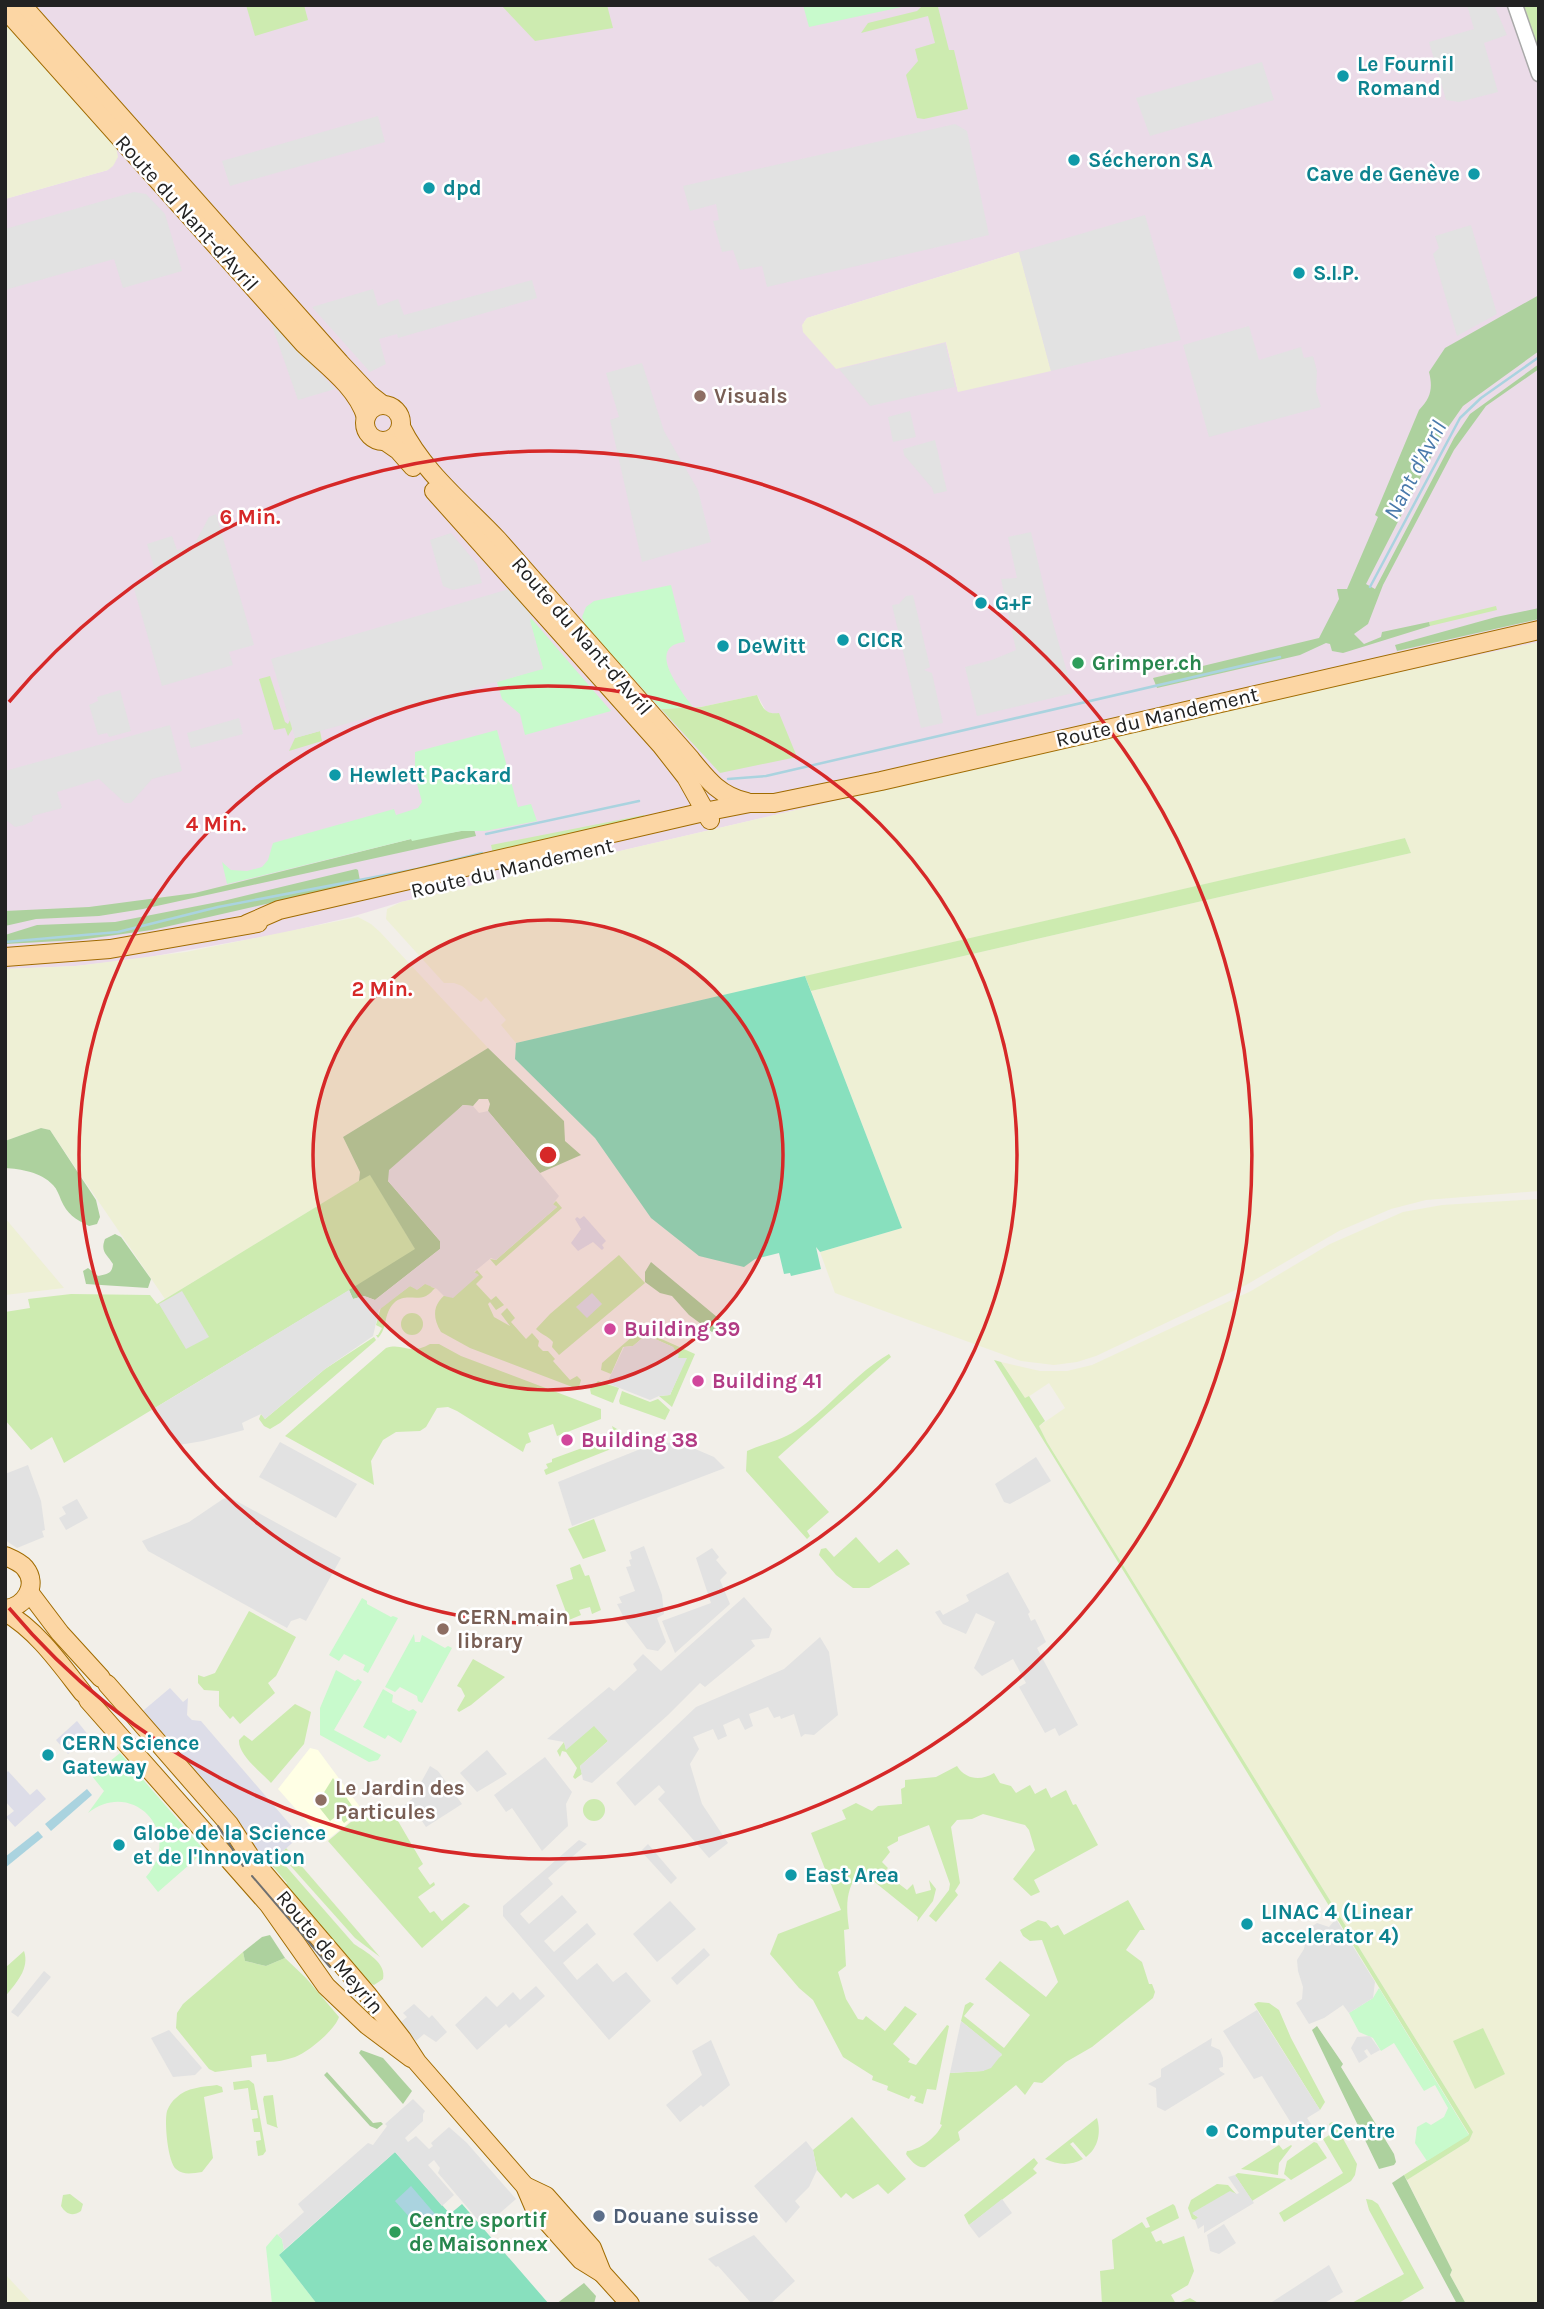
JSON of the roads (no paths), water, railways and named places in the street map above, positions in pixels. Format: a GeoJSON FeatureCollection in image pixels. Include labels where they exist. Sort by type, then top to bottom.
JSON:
{"type":"FeatureCollection","features":[{"type":"Feature","properties":{"kind":"main road","name":"Route du Nant-d'Avril"},"geometry":{"type":"LineString","coordinates":[[22,5],[340,363],[383,405]]}},
{"type":"Feature","properties":{"kind":"main road","name":"Route du Nant-d'Avril"},"geometry":{"type":"LineString","coordinates":[[5,9],[304,344],[344,382],[366,417]]}},
{"type":"Feature","properties":{"kind":"main road"},"geometry":{"type":"LineString","coordinates":[[383,405],[392,407],[401,421],[401,428],[393,438],[384,441],[370,435],[365,426],[366,417],[372,409],[383,405]]}},
{"type":"Feature","properties":{"kind":"main road","name":"Route du Nant-d'Avril"},"geometry":{"type":"LineString","coordinates":[[401,428],[423,463],[470,510],[689,757],[711,815]]}},
{"type":"Feature","properties":{"kind":"main road","name":"Route du Nant-d'Avril"},"geometry":{"type":"LineString","coordinates":[[384,441],[398,450],[677,764],[701,787],[750,803]]}},
{"type":"Feature","properties":{"kind":"main road","name":"Route du Mandement"},"geometry":{"type":"LineString","coordinates":[[5,957],[110,949],[247,923],[284,921],[750,803],[774,803],[881,781],[1539,630]]}},
{"type":"Feature","properties":{"kind":"main road"},"geometry":{"type":"LineString","coordinates":[[676,819],[701,787]]}},
{"type":"Feature","properties":{"kind":"main road","name":"Route du Mandement"},"geometry":{"type":"LineString","coordinates":[[247,923],[279,910],[676,819],[752,813],[774,803]]}},
{"type":"Feature","properties":{"kind":"main road","name":"Route de Meyrin"},"geometry":{"type":"LineString","coordinates":[[5,1611],[20,1605],[29,1592],[29,1574],[23,1566],[8,1558]]}},
{"type":"Feature","properties":{"kind":"main road","name":"Route de Meyrin"},"geometry":{"type":"LineString","coordinates":[[29,1592],[60,1633],[229,1824],[251,1858],[367,1994],[417,2062],[525,2186],[534,2207],[581,2260],[607,2278],[630,2304]]}},
{"type":"Feature","properties":{"kind":"main road","name":"Route de Meyrin"},"geometry":{"type":"LineString","coordinates":[[5,1611],[38,1639],[269,1905],[326,1986],[381,2037],[417,2062]]}},
{"type":"Feature","properties":{"kind":"street"},"geometry":{"type":"LineString","coordinates":[[1515,5],[1539,74]]}},
{"type":"Feature","properties":{"kind":"water"},"geometry":{"type":"Polygon","coordinates":[[[87,1789],[92,1795],[51,1831],[45,1824],[87,1789]]]}},
{"type":"Feature","properties":{"kind":"water"},"geometry":{"type":"Polygon","coordinates":[[[38,1831],[43,1837],[5,1868],[5,1857],[38,1831]]]}},
{"type":"Feature","properties":{"kind":"water"},"geometry":{"type":"Polygon","coordinates":[[[411,2186],[435,2214],[419,2228],[395,2201],[411,2186]]]}},
{"type":"Feature","properties":{"kind":"waterway","name":"Nant d'Avril"},"geometry":{"type":"LineString","coordinates":[[1370,587],[1460,418],[1481,398],[1539,357]]}},
{"type":"Feature","properties":{"kind":"waterway"},"geometry":{"type":"LineString","coordinates":[[728,779],[766,776],[1280,657]]}},
{"type":"Feature","properties":{"kind":"waterway"},"geometry":{"type":"LineString","coordinates":[[486,834],[639,801]]}},
{"type":"Feature","properties":{"kind":"waterway"},"geometry":{"type":"LineString","coordinates":[[5,942],[118,932],[218,907],[417,869],[482,853]]}},
{"type":"Feature","properties":{"kind":"tram line"},"geometry":{"type":"LineString","coordinates":[[218,1826],[243,1866]]}},
{"type":"Feature","properties":{"kind":"tram line"},"geometry":{"type":"LineString","coordinates":[[252,1876],[330,1967]]}},
{"type":"Feature","properties":{"kind":"place","name":"Le Fournil Romand"},"geometry":{"type":"Point","coordinates":[1343,76]}},
{"type":"Feature","properties":{"kind":"place","name":"Sécheron SA"},"geometry":{"type":"Point","coordinates":[1074,160]}},
{"type":"Feature","properties":{"kind":"place","name":"Cave de Genève"},"geometry":{"type":"Point","coordinates":[1474,174]}},
{"type":"Feature","properties":{"kind":"place","name":"dpd"},"geometry":{"type":"Point","coordinates":[429,188]}},
{"type":"Feature","properties":{"kind":"place","name":"S.I.P."},"geometry":{"type":"Point","coordinates":[1299,273]}},
{"type":"Feature","properties":{"kind":"place","name":"Visuals"},"geometry":{"type":"Point","coordinates":[700,396]}},
{"type":"Feature","properties":{"kind":"place","name":"G+F"},"geometry":{"type":"Point","coordinates":[981,603]}},
{"type":"Feature","properties":{"kind":"place","name":"CICR"},"geometry":{"type":"Point","coordinates":[843,640]}},
{"type":"Feature","properties":{"kind":"place","name":"DeWitt"},"geometry":{"type":"Point","coordinates":[723,646]}},
{"type":"Feature","properties":{"kind":"place","name":"Grimper.ch"},"geometry":{"type":"Point","coordinates":[1078,663]}},
{"type":"Feature","properties":{"kind":"place","name":"Hewlett Packard"},"geometry":{"type":"Point","coordinates":[335,775]}},
{"type":"Feature","properties":{"kind":"place","name":"Building 39"},"geometry":{"type":"Point","coordinates":[610,1329]}},
{"type":"Feature","properties":{"kind":"place","name":"Building 41"},"geometry":{"type":"Point","coordinates":[698,1381]}},
{"type":"Feature","properties":{"kind":"place","name":"Building 38"},"geometry":{"type":"Point","coordinates":[567,1440]}},
{"type":"Feature","properties":{"kind":"place","name":"CERN main library"},"geometry":{"type":"Point","coordinates":[443,1629]}},
{"type":"Feature","properties":{"kind":"place","name":"CERN Science Gateway"},"geometry":{"type":"Point","coordinates":[48,1755]}},
{"type":"Feature","properties":{"kind":"place","name":"Le Jardin des Particules"},"geometry":{"type":"Point","coordinates":[321,1800]}},
{"type":"Feature","properties":{"kind":"place","name":"Globe de la Science et de l'Innovation"},"geometry":{"type":"Point","coordinates":[119,1845]}},
{"type":"Feature","properties":{"kind":"place","name":"East Area"},"geometry":{"type":"Point","coordinates":[791,1875]}},
{"type":"Feature","properties":{"kind":"place","name":"LINAC 4 (Linear accelerator 4)"},"geometry":{"type":"Point","coordinates":[1247,1924]}},
{"type":"Feature","properties":{"kind":"place","name":"Computer Centre"},"geometry":{"type":"Point","coordinates":[1212,2131]}},
{"type":"Feature","properties":{"kind":"place","name":"Douane suisse"},"geometry":{"type":"Point","coordinates":[599,2216]}},
{"type":"Feature","properties":{"kind":"place","name":"Centre sportif de Maisonnex"},"geometry":{"type":"Point","coordinates":[395,2232]}}]}
